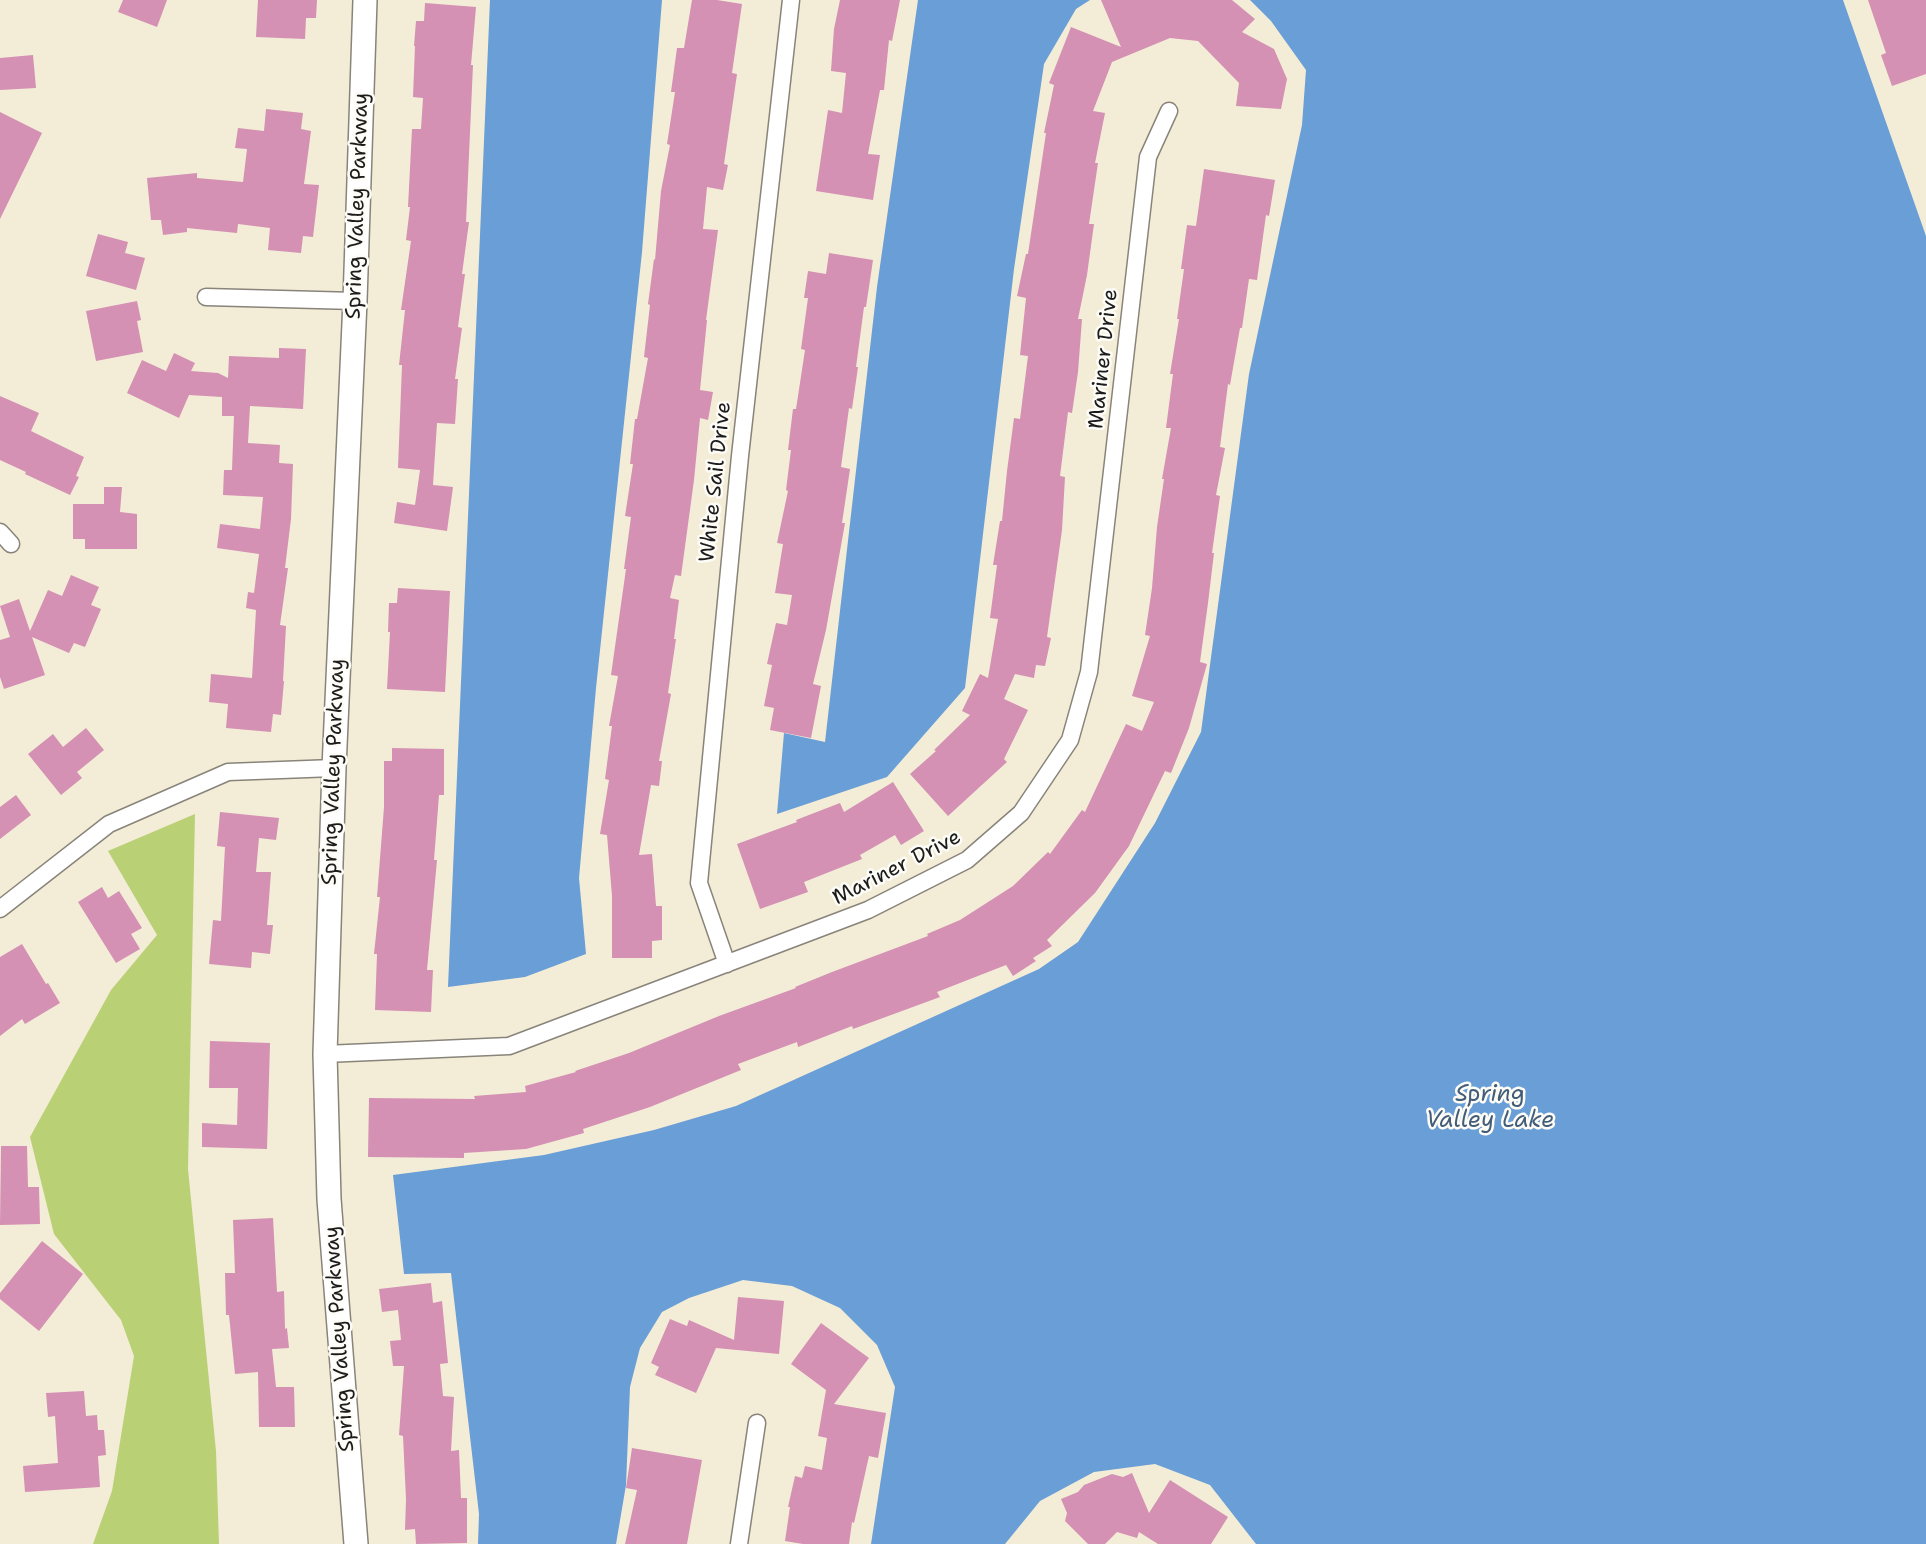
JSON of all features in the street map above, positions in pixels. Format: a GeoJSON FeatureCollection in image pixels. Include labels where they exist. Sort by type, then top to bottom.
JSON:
{"type":"FeatureCollection","features":[{"type":"Feature","properties":{"kind":"street","name":"Spring Valley Parkway"},"geometry":{"type":"LineString","coordinates":[[356,1544],[329,1199],[325,1054],[365,0]]}},
{"type":"Feature","properties":{"kind":"street","name":"White Sail Drive"},"geometry":{"type":"LineString","coordinates":[[727,964],[699,883],[740,456],[791,0]]}},
{"type":"Feature","properties":{"kind":"street","name":"Mariner Drive"},"geometry":{"type":"LineString","coordinates":[[325,1054],[509,1046],[868,910],[967,860],[1021,813],[1070,740],[1089,672],[1147,157],[1169,111]]}},
{"type":"Feature","properties":{"kind":"street"},"geometry":{"type":"LineString","coordinates":[[206,297],[355,301]]}},
{"type":"Feature","properties":{"kind":"street"},"geometry":{"type":"LineString","coordinates":[[0,909],[109,824],[228,772],[334,768]]}},
{"type":"Feature","properties":{"kind":"street"},"geometry":{"type":"LineString","coordinates":[[739,1544],[757,1423]]}},
{"type":"Feature","properties":{"kind":"green space"},"geometry":{"type":"Polygon","coordinates":[[[195,814],[188,1169],[216,1451],[219,1544],[93,1544],[112,1491],[134,1356],[121,1320],[54,1234],[30,1137],[111,990],[157,935],[108,851],[195,814]]]}},
{"type":"Feature","properties":{"kind":"water"},"geometry":{"type":"Polygon","coordinates":[[[490,0],[662,0],[642,252],[596,688],[579,878],[586,954],[525,977],[448,987],[490,0]]]}},
{"type":"Feature","properties":{"kind":"water"},"geometry":{"type":"Polygon","coordinates":[[[918,0],[1090,0],[1076,9],[1044,64],[1014,269],[965,688],[887,777],[777,814],[784,733],[825,742],[877,287],[918,0]]]}},
{"type":"Feature","properties":{"kind":"water","name":"Spring Valley Lake"},"geometry":{"type":"Polygon","coordinates":[[[1250,0],[1843,0],[1926,236],[1926,1544],[1256,1544],[1210,1485],[1155,1464],[1094,1472],[1040,1501],[1005,1544],[871,1544],[895,1387],[877,1345],[840,1308],[792,1286],[743,1280],[689,1298],[662,1312],[640,1348],[630,1387],[626,1485],[616,1544],[478,1544],[479,1514],[451,1273],[404,1274],[393,1175],[544,1155],[654,1130],[736,1106],[1039,969],[1078,942],[1155,823],[1201,732],[1249,374],[1302,125],[1306,70],[1271,21],[1250,0]]]}},
{"type":"Feature","properties":{"kind":"building"},"geometry":{"type":"Polygon","coordinates":[[[123,0],[167,0],[157,27],[118,12],[123,0]]]}},
{"type":"Feature","properties":{"kind":"building"},"geometry":{"type":"Polygon","coordinates":[[[258,0],[317,0],[316,18],[306,18],[305,39],[256,37],[258,0]]]}},
{"type":"Feature","properties":{"kind":"building"},"geometry":{"type":"Polygon","coordinates":[[[692,0],[742,4],[732,73],[737,74],[724,164],[728,165],[723,190],[707,187],[703,229],[718,230],[700,390],[713,392],[708,420],[700,418],[681,576],[675,575],[670,598],[679,600],[668,693],[671,694],[659,761],[662,761],[659,786],[651,785],[639,855],[652,854],[656,906],[662,906],[662,940],[652,941],[652,958],[612,958],[612,896],[607,835],[600,834],[609,780],[605,779],[612,726],[609,726],[618,676],[611,675],[631,517],[625,516],[633,464],[630,464],[635,419],[648,358],[644,357],[648,304],[661,191],[670,145],[667,144],[675,92],[671,92],[677,48],[684,48],[692,0]]]}},
{"type":"Feature","properties":{"kind":"building"},"geometry":{"type":"Polygon","coordinates":[[[840,0],[900,0],[892,41],[889,40],[884,90],[880,90],[868,154],[880,155],[873,200],[816,191],[828,110],[842,113],[846,73],[831,71],[834,29],[840,0]]]}},
{"type":"Feature","properties":{"kind":"building"},"geometry":{"type":"Polygon","coordinates":[[[1101,0],[1232,0],[1255,19],[1242,32],[1274,49],[1287,79],[1281,109],[1236,106],[1239,83],[1198,41],[1170,38],[1112,62],[1093,111],[1105,113],[1095,163],[1098,163],[1089,224],[1094,224],[1078,319],[1082,319],[1078,372],[1072,413],[1068,412],[1060,476],[1065,477],[1062,530],[1047,637],[1051,638],[1045,666],[1036,665],[1034,678],[1015,674],[1004,699],[1028,710],[1004,759],[1007,762],[948,816],[910,774],[970,715],[962,711],[980,674],[988,678],[998,619],[990,618],[997,565],[993,565],[1002,521],[1014,418],[1020,419],[1028,356],[1020,355],[1026,298],[1017,296],[1028,254],[1044,133],[1054,85],[1049,83],[1071,27],[1121,47],[1101,0]]]}},
{"type":"Feature","properties":{"kind":"building"},"geometry":{"type":"Polygon","coordinates":[[[1868,0],[1926,0],[1926,74],[1892,86],[1881,55],[1886,53],[1868,0]]]}},
{"type":"Feature","properties":{"kind":"building"},"geometry":{"type":"Polygon","coordinates":[[[425,3],[476,7],[471,65],[466,222],[469,222],[458,327],[462,328],[455,379],[458,379],[455,424],[437,423],[433,485],[453,487],[447,531],[394,523],[397,502],[415,505],[420,470],[398,468],[402,365],[399,365],[405,310],[401,310],[411,241],[406,240],[410,207],[412,129],[421,129],[423,98],[413,97],[414,46],[416,21],[424,21],[425,3]]]}},
{"type":"Feature","properties":{"kind":"building"},"geometry":{"type":"Polygon","coordinates":[[[33,55],[36,88],[0,90],[0,58],[33,55]]]}},
{"type":"Feature","properties":{"kind":"building"},"geometry":{"type":"Polygon","coordinates":[[[266,109],[303,113],[301,129],[311,131],[304,184],[319,185],[313,237],[303,236],[301,253],[268,250],[270,228],[238,224],[237,233],[187,228],[187,232],[163,235],[161,220],[151,220],[147,178],[197,173],[197,178],[243,182],[247,149],[235,148],[238,128],[264,131],[266,109]]]}},
{"type":"Feature","properties":{"kind":"building"},"geometry":{"type":"Polygon","coordinates":[[[0,112],[42,133],[0,219],[0,112]]]}},
{"type":"Feature","properties":{"kind":"building"},"geometry":{"type":"Polygon","coordinates":[[[1204,169],[1275,180],[1269,216],[1266,215],[1257,280],[1249,279],[1242,328],[1230,385],[1228,384],[1220,447],[1225,448],[1216,495],[1220,496],[1200,662],[1207,664],[1189,728],[1171,773],[1165,771],[1129,846],[1095,893],[1047,940],[1052,946],[1033,958],[1036,961],[1013,976],[1006,965],[937,992],[940,997],[853,1029],[852,1026],[798,1047],[797,1042],[738,1064],[741,1070],[650,1107],[583,1129],[584,1133],[526,1149],[464,1153],[464,1158],[368,1157],[369,1098],[475,1099],[474,1096],[526,1092],[525,1086],[629,1053],[928,936],[927,934],[960,920],[1013,886],[1048,852],[1050,854],[1082,810],[1085,812],[1126,724],[1142,731],[1154,702],[1132,696],[1150,636],[1145,635],[1162,479],[1171,428],[1166,428],[1184,269],[1181,269],[1187,225],[1196,226],[1204,169]]]}},
{"type":"Feature","properties":{"kind":"building"},"geometry":{"type":"Polygon","coordinates":[[[98,234],[128,242],[125,253],[145,258],[136,290],[86,276],[98,234]]]}},
{"type":"Feature","properties":{"kind":"building"},"geometry":{"type":"Polygon","coordinates":[[[829,253],[873,260],[841,467],[850,469],[842,523],[845,523],[826,630],[813,684],[821,686],[811,738],[770,730],[774,708],[764,706],[772,665],[767,664],[776,623],[787,625],[792,595],[775,593],[783,544],[777,543],[788,491],[791,450],[788,450],[805,350],[801,349],[808,298],[804,298],[808,271],[826,274],[829,253]]]}},
{"type":"Feature","properties":{"kind":"building"},"geometry":{"type":"Polygon","coordinates":[[[137,301],[141,320],[137,321],[143,352],[96,361],[86,311],[137,301]]]}},
{"type":"Feature","properties":{"kind":"building"},"geometry":{"type":"Polygon","coordinates":[[[279,348],[306,349],[303,409],[250,406],[248,443],[280,445],[279,463],[293,464],[291,519],[285,568],[288,568],[280,625],[286,626],[284,681],[281,715],[273,714],[271,732],[226,728],[228,704],[209,702],[211,674],[252,678],[256,610],[246,608],[248,592],[254,593],[259,554],[217,548],[220,524],[260,529],[263,497],[223,495],[224,470],[232,470],[234,416],[222,416],[222,397],[189,395],[179,418],[127,393],[142,360],[166,371],[174,353],[195,363],[191,371],[218,373],[228,378],[229,356],[279,358],[279,348]]]}},
{"type":"Feature","properties":{"kind":"building"},"geometry":{"type":"Polygon","coordinates":[[[0,396],[39,413],[31,431],[84,457],[76,476],[79,477],[70,495],[0,460],[0,396]]]}},
{"type":"Feature","properties":{"kind":"building"},"geometry":{"type":"Polygon","coordinates":[[[104,487],[122,487],[120,512],[137,514],[137,549],[85,549],[85,539],[73,539],[73,504],[104,504],[104,487]]]}},
{"type":"Feature","properties":{"kind":"building"},"geometry":{"type":"Polygon","coordinates":[[[71,575],[99,587],[91,605],[101,609],[85,647],[74,643],[69,653],[32,637],[45,675],[4,689],[0,677],[0,640],[10,637],[0,606],[19,599],[30,631],[48,590],[62,596],[71,575]]]}},
{"type":"Feature","properties":{"kind":"building"},"geometry":{"type":"Polygon","coordinates":[[[398,588],[450,591],[445,692],[387,689],[389,603],[397,603],[398,588]]]}},
{"type":"Feature","properties":{"kind":"building"},"geometry":{"type":"Polygon","coordinates":[[[86,728],[104,750],[77,772],[82,778],[61,795],[28,754],[53,734],[63,747],[86,728]]]}},
{"type":"Feature","properties":{"kind":"building"},"geometry":{"type":"Polygon","coordinates":[[[392,748],[444,749],[444,795],[439,795],[434,860],[437,860],[427,970],[433,970],[431,1012],[375,1010],[377,954],[374,954],[380,897],[377,897],[384,807],[384,761],[392,761],[392,748]]]}},
{"type":"Feature","properties":{"kind":"building"},"geometry":{"type":"Polygon","coordinates":[[[893,782],[924,831],[901,845],[895,835],[860,855],[862,859],[804,882],[808,892],[760,909],[737,844],[840,803],[844,812],[893,782]]]}},
{"type":"Feature","properties":{"kind":"building"},"geometry":{"type":"Polygon","coordinates":[[[16,795],[31,815],[0,839],[0,807],[16,795]]]}},
{"type":"Feature","properties":{"kind":"building"},"geometry":{"type":"Polygon","coordinates":[[[220,812],[279,818],[276,840],[259,838],[256,872],[271,872],[267,925],[273,925],[270,954],[252,952],[251,968],[209,964],[213,920],[221,921],[225,847],[217,846],[220,812]]]}},
{"type":"Feature","properties":{"kind":"building"},"geometry":{"type":"Polygon","coordinates":[[[102,887],[108,898],[119,891],[142,928],[131,934],[140,949],[116,963],[78,902],[102,887]]]}},
{"type":"Feature","properties":{"kind":"building"},"geometry":{"type":"Polygon","coordinates":[[[22,944],[60,1003],[25,1024],[22,1019],[0,1036],[0,957],[22,944]]]}},
{"type":"Feature","properties":{"kind":"building"},"geometry":{"type":"Polygon","coordinates":[[[210,1041],[270,1043],[267,1149],[202,1147],[202,1123],[237,1125],[238,1088],[209,1088],[210,1041]]]}},
{"type":"Feature","properties":{"kind":"building"},"geometry":{"type":"Polygon","coordinates":[[[1,1146],[27,1146],[28,1187],[39,1187],[40,1224],[0,1225],[1,1146]]]}},
{"type":"Feature","properties":{"kind":"building"},"geometry":{"type":"Polygon","coordinates":[[[273,1218],[277,1292],[284,1291],[285,1329],[287,1328],[289,1348],[272,1349],[276,1387],[294,1387],[295,1427],[259,1427],[258,1372],[235,1374],[229,1315],[226,1315],[225,1273],[235,1273],[233,1220],[273,1218]]]}},
{"type":"Feature","properties":{"kind":"building"},"geometry":{"type":"Polygon","coordinates":[[[42,1241],[83,1274],[39,1331],[0,1299],[0,1293],[42,1241]]]}},
{"type":"Feature","properties":{"kind":"building"},"geometry":{"type":"Polygon","coordinates":[[[431,1283],[433,1303],[442,1301],[448,1363],[440,1364],[443,1396],[454,1397],[451,1451],[459,1450],[461,1498],[467,1498],[467,1543],[416,1544],[415,1529],[405,1530],[403,1436],[399,1435],[404,1366],[393,1366],[390,1341],[401,1340],[398,1310],[382,1312],[379,1289],[431,1283]]]}},
{"type":"Feature","properties":{"kind":"building"},"geometry":{"type":"Polygon","coordinates":[[[738,1297],[784,1301],[779,1354],[716,1348],[696,1393],[655,1375],[659,1367],[651,1363],[670,1319],[687,1326],[689,1320],[734,1340],[738,1297]]]}},
{"type":"Feature","properties":{"kind":"building"},"geometry":{"type":"Polygon","coordinates":[[[821,1323],[869,1358],[834,1404],[886,1413],[878,1458],[869,1456],[849,1544],[803,1544],[785,1541],[788,1507],[795,1476],[802,1478],[805,1466],[822,1470],[827,1438],[818,1436],[826,1390],[791,1364],[821,1323]]]}},
{"type":"Feature","properties":{"kind":"building"},"geometry":{"type":"Polygon","coordinates":[[[84,1391],[86,1416],[97,1415],[98,1430],[104,1430],[106,1455],[98,1456],[100,1487],[25,1492],[23,1466],[58,1463],[55,1416],[48,1417],[46,1393],[84,1391]]]}},
{"type":"Feature","properties":{"kind":"building"},"geometry":{"type":"Polygon","coordinates":[[[632,1448],[702,1460],[687,1544],[625,1544],[637,1490],[626,1488],[632,1448]]]}},
{"type":"Feature","properties":{"kind":"building"},"geometry":{"type":"Polygon","coordinates":[[[1132,1473],[1149,1513],[1170,1480],[1228,1517],[1211,1544],[1158,1544],[1139,1532],[1137,1538],[1117,1532],[1105,1544],[1088,1544],[1065,1521],[1067,1513],[1061,1499],[1078,1492],[1084,1485],[1112,1474],[1123,1477],[1132,1473]]]}}]}
